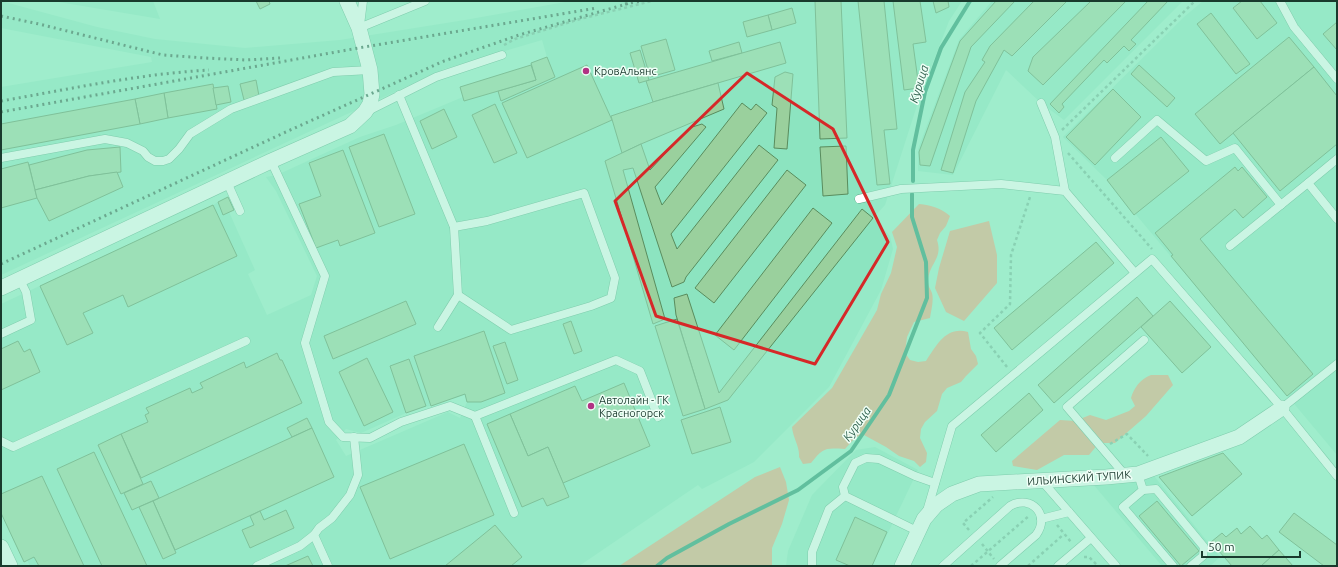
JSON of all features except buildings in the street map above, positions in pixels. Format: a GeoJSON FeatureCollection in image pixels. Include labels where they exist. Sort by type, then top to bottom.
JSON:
{"type":"FeatureCollection","features":[{"type":"Feature","properties":{"kind":"street"},"geometry":{"type":"LineString","coordinates":[[1,288],[271,161],[350,126],[365,112],[370,104],[372,94],[370,70],[359,28],[347,1]]}},
{"type":"Feature","properties":{"kind":"street","name":"ИЛЬИНСКИЙ ТУПИК"},"geometry":{"type":"LineString","coordinates":[[902,566],[921,525],[936,505],[952,494],[979,484],[1132,474],[1239,437],[1282,408]]}},
{"type":"Feature","properties":{"kind":"street"},"geometry":{"type":"LineString","coordinates":[[1,547],[6,564]]}},
{"type":"Feature","properties":{"kind":"lane"},"geometry":{"type":"LineString","coordinates":[[359,28],[363,1]]}},
{"type":"Feature","properties":{"kind":"lane"},"geometry":{"type":"LineString","coordinates":[[359,28],[425,1]]}},
{"type":"Feature","properties":{"kind":"lane"},"geometry":{"type":"LineString","coordinates":[[1280,1],[1294,26],[1337,79]]}},
{"type":"Feature","properties":{"kind":"lane"},"geometry":{"type":"LineString","coordinates":[[365,112],[436,77],[502,55]]}},
{"type":"Feature","properties":{"kind":"lane"},"geometry":{"type":"LineString","coordinates":[[1,158],[105,140],[127,143],[143,151],[148,157],[155,161],[163,161],[169,159],[179,149],[190,134],[231,109],[333,72],[370,70]]}},
{"type":"Feature","properties":{"kind":"lane"},"geometry":{"type":"LineString","coordinates":[[399,95],[454,227],[458,294],[438,327]]}},
{"type":"Feature","properties":{"kind":"lane"},"geometry":{"type":"LineString","coordinates":[[1041,103],[1055,137],[1065,191],[1135,273]]}},
{"type":"Feature","properties":{"kind":"lane"},"geometry":{"type":"LineString","coordinates":[[1115,158],[1158,120],[1206,161],[1235,148],[1281,205]]}},
{"type":"Feature","properties":{"kind":"lane"},"geometry":{"type":"LineString","coordinates":[[1230,246],[1337,159]]}},
{"type":"Feature","properties":{"kind":"lane"},"geometry":{"type":"LineString","coordinates":[[271,161],[325,276],[305,343],[329,422],[343,437],[370,438],[401,422],[450,406],[475,416],[616,360],[640,371],[658,417]]}},
{"type":"Feature","properties":{"kind":"lane"},"geometry":{"type":"LineString","coordinates":[[227,182],[240,211]]}},
{"type":"Feature","properties":{"kind":"lane"},"geometry":{"type":"LineString","coordinates":[[1308,183],[1337,218]]}},
{"type":"Feature","properties":{"kind":"lane"},"geometry":{"type":"LineString","coordinates":[[859,199],[901,189],[1001,184],[1065,191]]}},
{"type":"Feature","properties":{"kind":"lane"},"geometry":{"type":"LineString","coordinates":[[454,227],[487,221],[584,193],[615,278],[611,298],[591,306],[511,330],[458,294]]}},
{"type":"Feature","properties":{"kind":"lane"},"geometry":{"type":"LineString","coordinates":[[845,496],[921,525],[952,426],[1152,259],[1282,408],[1337,476]]}},
{"type":"Feature","properties":{"kind":"lane"},"geometry":{"type":"LineString","coordinates":[[1,334],[31,320],[26,292],[20,280]]}},
{"type":"Feature","properties":{"kind":"lane"},"geometry":{"type":"LineString","coordinates":[[1143,490],[1132,474],[1102,448],[1067,407],[1144,340]]}},
{"type":"Feature","properties":{"kind":"lane"},"geometry":{"type":"LineString","coordinates":[[1,441],[13,447],[246,341]]}},
{"type":"Feature","properties":{"kind":"lane"},"geometry":{"type":"LineString","coordinates":[[1282,408],[1337,364]]}},
{"type":"Feature","properties":{"kind":"lane"},"geometry":{"type":"LineString","coordinates":[[475,416],[514,513]]}},
{"type":"Feature","properties":{"kind":"lane"},"geometry":{"type":"LineString","coordinates":[[256,566],[300,546],[332,518],[350,495],[358,475],[354,437]]}},
{"type":"Feature","properties":{"kind":"lane"},"geometry":{"type":"LineString","coordinates":[[845,496],[843,487],[856,464],[866,458],[880,459],[915,476],[935,483]]}},
{"type":"Feature","properties":{"kind":"lane"},"geometry":{"type":"LineString","coordinates":[[1042,481],[1116,566]]}},
{"type":"Feature","properties":{"kind":"lane"},"geometry":{"type":"LineString","coordinates":[[1173,566],[1123,507],[1143,490],[1156,489],[1204,547],[1203,556],[1191,566]]}},
{"type":"Feature","properties":{"kind":"lane"},"geometry":{"type":"LineString","coordinates":[[812,566],[812,552],[829,509],[845,496]]}},
{"type":"Feature","properties":{"kind":"lane"},"geometry":{"type":"LineString","coordinates":[[942,566],[1015,503],[1021,502],[1032,505],[1040,513],[1042,519],[1039,530],[1036,535],[1000,566]]}},
{"type":"Feature","properties":{"kind":"lane"},"geometry":{"type":"LineString","coordinates":[[1042,519],[1069,512]]}},
{"type":"Feature","properties":{"kind":"lane"},"geometry":{"type":"LineString","coordinates":[[314,535],[328,566]]}},
{"type":"Feature","properties":{"kind":"lane"},"geometry":{"type":"LineString","coordinates":[[1058,566],[1091,538]]}},
{"type":"Feature","properties":{"kind":"path"},"geometry":{"type":"LineString","coordinates":[[502,55],[501,47],[515,39],[580,19],[652,1]]}},
{"type":"Feature","properties":{"kind":"path"},"geometry":{"type":"LineString","coordinates":[[1055,137],[1195,1]]}},
{"type":"Feature","properties":{"kind":"path"},"geometry":{"type":"LineString","coordinates":[[1014,375],[980,333],[1010,304],[1011,255],[1034,187]]}},
{"type":"Feature","properties":{"kind":"path"},"geometry":{"type":"LineString","coordinates":[[1102,448],[1127,434],[1158,466]]}},
{"type":"Feature","properties":{"kind":"path"},"geometry":{"type":"LineString","coordinates":[[1028,566],[1064,534]]}},
{"type":"Feature","properties":{"kind":"path"},"geometry":{"type":"LineString","coordinates":[[1080,559],[1089,557],[1098,566]]}},
{"type":"Feature","properties":{"kind":"highlighted area"},"geometry":{"type":"Polygon","coordinates":[[[747,73],[833,129],[888,242],[815,364],[656,316],[615,201],[747,73]]]}},
{"type":"Feature","properties":{"kind":"shaded area"},"geometry":{"type":"Polygon","coordinates":[[[1,1],[97,27],[155,39],[245,48],[340,40],[571,1],[962,1],[949,21],[920,96],[885,205],[873,218],[890,236],[893,249],[881,290],[829,387],[754,462],[702,489],[698,485],[579,566],[30,566],[27,560],[24,562],[1,513],[1,304],[218,202],[223,214],[229,212],[255,270],[248,274],[267,315],[311,295],[317,276],[276,191],[266,177],[277,175],[360,137],[396,125],[463,97],[460,87],[531,65],[531,63],[547,57],[542,40],[444,69],[1,275],[1,87],[152,62],[151,57],[1,28],[1,1]],[[465,395],[406,413],[361,433],[346,429],[336,440],[346,456],[448,412],[460,418],[467,402],[465,395]]]}},
{"type":"Feature","properties":{"kind":"shaded area"},"geometry":{"type":"Polygon","coordinates":[[[53,1],[153,1],[160,19],[53,1]]]}},
{"type":"Feature","properties":{"kind":"shaded area"},"geometry":{"type":"Polygon","coordinates":[[[992,1],[1183,1],[1064,120],[1041,103],[1006,70],[953,175],[918,171],[918,149],[959,40],[992,1]]]}},
{"type":"Feature","properties":{"kind":"shaded area"},"geometry":{"type":"Polygon","coordinates":[[[1203,1],[1337,1],[1337,455],[1107,180],[1063,137],[1184,17],[1203,1]]]}},
{"type":"Feature","properties":{"kind":"shaded area"},"geometry":{"type":"Polygon","coordinates":[[[919,204],[936,207],[950,216],[946,226],[940,233],[937,240],[937,256],[929,273],[928,285],[933,296],[930,318],[914,322],[907,337],[905,353],[910,360],[918,362],[926,361],[938,343],[948,334],[960,331],[968,332],[971,349],[976,356],[978,364],[961,382],[947,388],[942,394],[937,411],[925,422],[921,429],[920,438],[927,453],[926,462],[920,467],[914,461],[899,456],[864,435],[856,437],[845,449],[829,449],[822,451],[811,463],[803,464],[799,457],[792,427],[832,388],[877,310],[881,294],[891,273],[897,247],[892,232],[919,204]]]}},
{"type":"Feature","properties":{"kind":"shaded area"},"geometry":{"type":"Polygon","coordinates":[[[989,221],[997,255],[997,283],[964,321],[946,312],[935,288],[939,268],[950,231],[989,221]]]}},
{"type":"Feature","properties":{"kind":"shaded area"},"geometry":{"type":"Polygon","coordinates":[[[1151,375],[1168,375],[1173,385],[1146,416],[1115,443],[1099,443],[1089,455],[1064,455],[1037,470],[1013,466],[1012,461],[1060,420],[1075,421],[1090,415],[1106,420],[1129,411],[1135,406],[1131,398],[1136,387],[1141,381],[1151,375]]]}},
{"type":"Feature","properties":{"kind":"shaded area"},"geometry":{"type":"Polygon","coordinates":[[[875,447],[918,470],[872,566],[786,566],[788,551],[812,495],[856,450],[875,447]]]}},
{"type":"Feature","properties":{"kind":"shaded area"},"geometry":{"type":"Polygon","coordinates":[[[780,467],[786,482],[789,500],[782,524],[772,548],[772,566],[619,566],[755,477],[780,467]]]}},
{"type":"Feature","properties":{"kind":"shaded area"},"geometry":{"type":"Polygon","coordinates":[[[1154,476],[1220,557],[1210,566],[1162,566],[1093,484],[1154,476]]]}},
{"type":"Feature","properties":{"kind":"waterway","name":"Курица"},"geometry":{"type":"LineString","coordinates":[[913,181],[913,150],[925,92],[941,48],[970,1]]}},
{"type":"Feature","properties":{"kind":"waterway","name":"Курица"},"geometry":{"type":"LineString","coordinates":[[657,566],[667,558],[729,524],[798,490],[851,451],[889,395],[927,298],[926,262],[912,217],[912,194]]}},
{"type":"Feature","properties":{"kind":"railway"},"geometry":{"type":"LineString","coordinates":[[625,4],[641,1]]}},
{"type":"Feature","properties":{"kind":"railway"},"geometry":{"type":"LineString","coordinates":[[1,264],[288,131],[444,61],[519,35],[630,3]]}},
{"type":"Feature","properties":{"kind":"railway"},"geometry":{"type":"LineString","coordinates":[[1,112],[364,47],[597,8]]}},
{"type":"Feature","properties":{"kind":"railway"},"geometry":{"type":"LineString","coordinates":[[1,16],[163,55],[246,60],[280,58]]}},
{"type":"Feature","properties":{"kind":"railway"},"geometry":{"type":"LineString","coordinates":[[1,101],[131,78],[209,70]]}},
{"type":"Feature","properties":{"kind":"place","name":"КровАльянс"},"geometry":{"type":"Point","coordinates":[586,71]}},
{"type":"Feature","properties":{"kind":"place","name":"Автолайн - ГК Красногорск"},"geometry":{"type":"Point","coordinates":[591,406]}}]}
